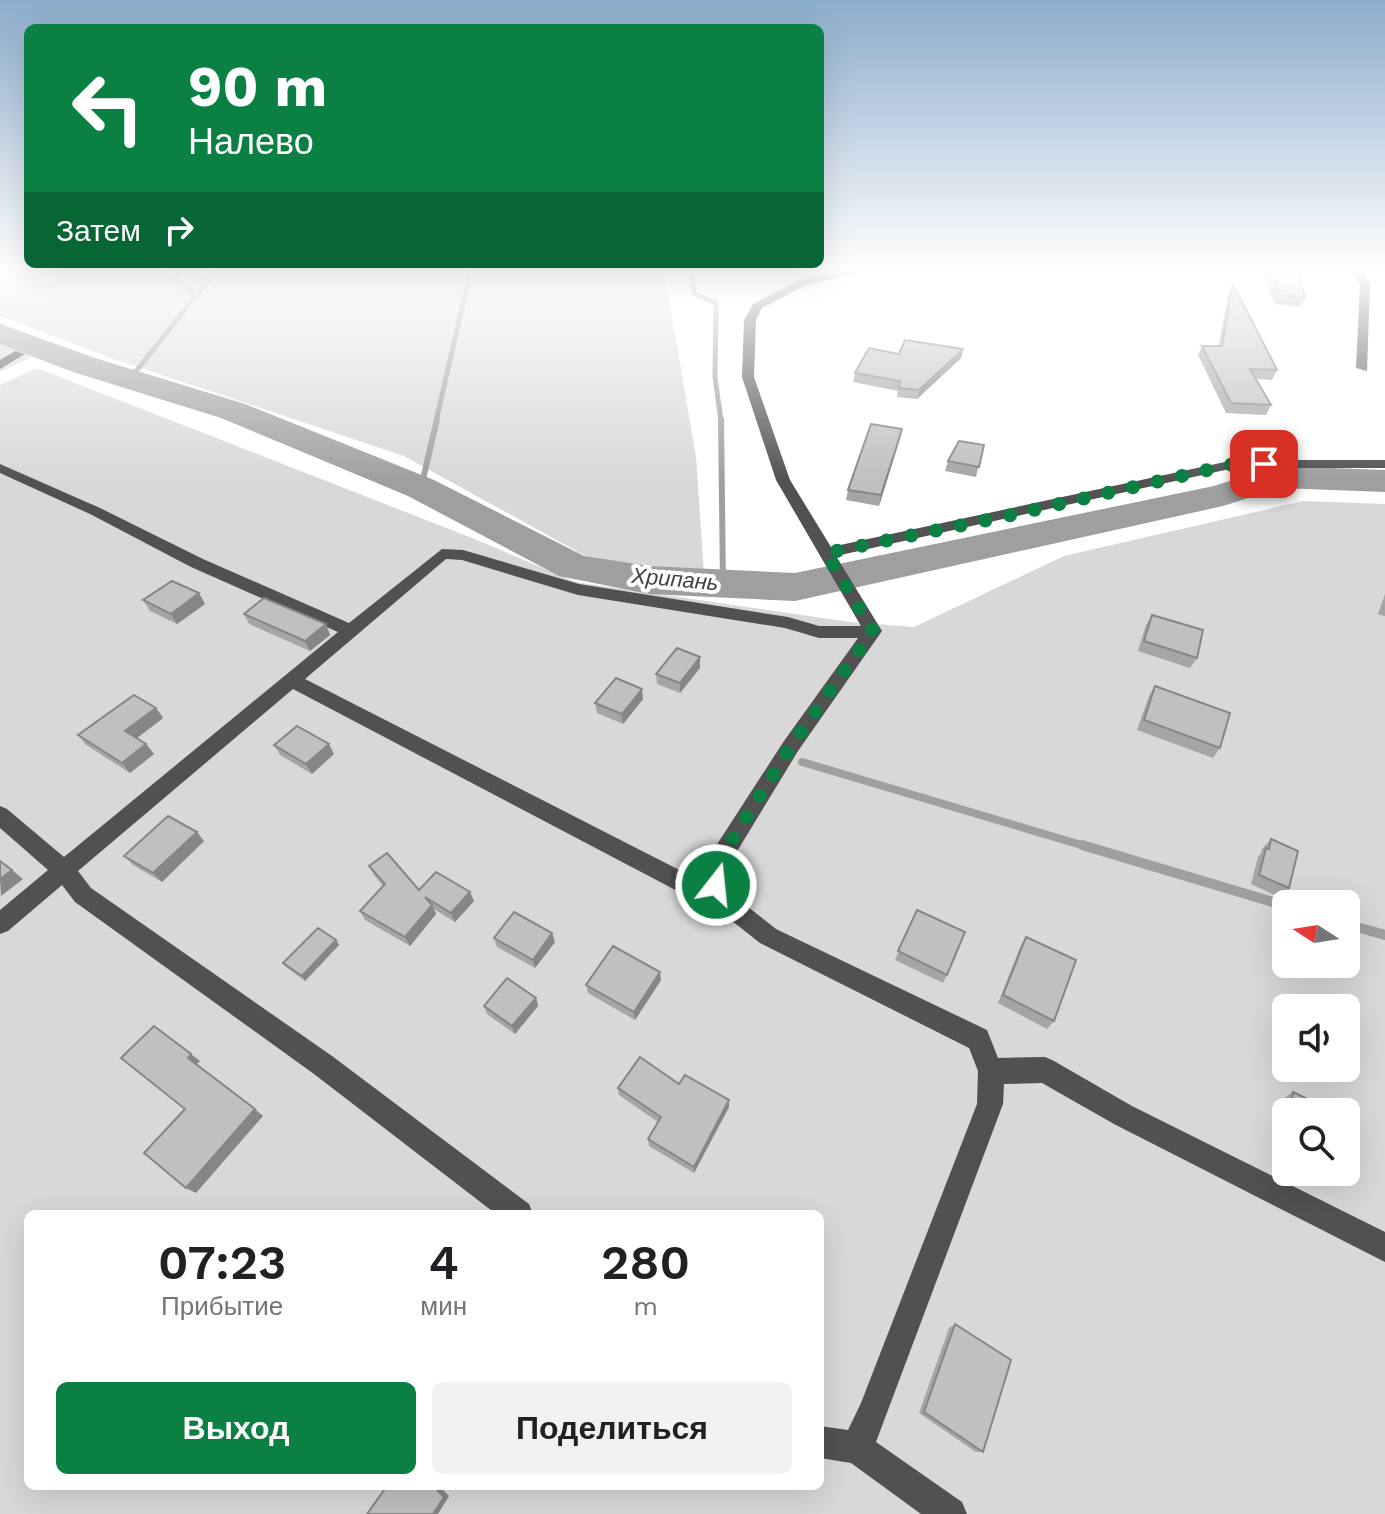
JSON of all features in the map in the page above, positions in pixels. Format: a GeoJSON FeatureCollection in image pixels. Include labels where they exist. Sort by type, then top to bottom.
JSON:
{"type":"FeatureCollection","features":[{"type":"Feature","properties":{"kind":"street"},"geometry":{"type":"LineString","coordinates":[[749,340],[748,377],[783,480],[873,631]]}},
{"type":"Feature","properties":{"kind":"street"},"geometry":{"type":"LineString","coordinates":[[1362,368],[1363,340]]}},
{"type":"Feature","properties":{"kind":"street"},"geometry":{"type":"LineString","coordinates":[[0,347],[19,354],[0,365]]}},
{"type":"Feature","properties":{"kind":"street"},"geometry":{"type":"LineString","coordinates":[[831,561],[1234,464],[1385,464]]}},
{"type":"Feature","properties":{"kind":"street"},"geometry":{"type":"LineString","coordinates":[[0,468],[95,511],[197,563],[352,631]]}},
{"type":"Feature","properties":{"kind":"street"},"geometry":{"type":"LineString","coordinates":[[0,924],[442,554],[463,555],[578,589],[788,623],[797,628],[847,634],[873,631]]}},
{"type":"Feature","properties":{"kind":"street"},"geometry":{"type":"LineString","coordinates":[[857,1448],[874,1411],[990,1104],[991,1071],[978,1039],[768,936],[735,910],[716,885],[722,856],[791,746],[873,631]]}},
{"type":"Feature","properties":{"kind":"street"},"geometry":{"type":"LineString","coordinates":[[291,680],[691,887],[716,885]]}},
{"type":"Feature","properties":{"kind":"street"},"geometry":{"type":"LineString","coordinates":[[0,815],[64,870],[83,895],[323,1065],[514,1210]]}},
{"type":"Feature","properties":{"kind":"street"},"geometry":{"type":"LineString","coordinates":[[991,1071],[1045,1070],[1123,1115],[1385,1247]]}},
{"type":"Feature","properties":{"kind":"street"},"geometry":{"type":"LineString","coordinates":[[824,1443],[857,1448],[950,1514]]}},
{"type":"Feature","properties":{"kind":"shaded area"},"geometry":{"type":"Polygon","coordinates":[[[0,340],[43,340],[57,345],[0,372],[0,340]]]}},
{"type":"Feature","properties":{"kind":"shaded area"},"geometry":{"type":"Polygon","coordinates":[[[63,340],[676,340],[696,457],[704,574],[598,563],[404,456],[63,340]]]}},
{"type":"Feature","properties":{"kind":"shaded area"},"geometry":{"type":"Polygon","coordinates":[[[37,368],[472,538],[576,582],[850,622],[914,627],[1064,556],[1303,501],[1385,504],[1385,1514],[0,1514],[0,385],[37,368]]]}},
{"type":"Feature","properties":{"kind":"building"},"geometry":{"type":"Polygon","coordinates":[[[905,340],[963,349],[919,390],[899,388],[900,381],[855,373],[869,348],[899,354],[905,340]]]}},
{"type":"Feature","properties":{"kind":"building"},"geometry":{"type":"Polygon","coordinates":[[[1223,340],[1261,340],[1277,370],[1250,369],[1271,405],[1231,403],[1202,346],[1222,346],[1223,340]]]}},
{"type":"Feature","properties":{"kind":"building"},"geometry":{"type":"Polygon","coordinates":[[[871,424],[902,429],[881,495],[848,490],[871,424]]]}},
{"type":"Feature","properties":{"kind":"building"},"geometry":{"type":"Polygon","coordinates":[[[959,441],[984,445],[979,467],[948,461],[959,441]]]}},
{"type":"Feature","properties":{"kind":"building"},"geometry":{"type":"Polygon","coordinates":[[[172,581],[199,593],[171,614],[143,600],[172,581]]]}},
{"type":"Feature","properties":{"kind":"building"},"geometry":{"type":"Polygon","coordinates":[[[264,598],[326,624],[305,641],[244,614],[264,598]]]}},
{"type":"Feature","properties":{"kind":"building"},"geometry":{"type":"Polygon","coordinates":[[[1152,615],[1203,630],[1197,658],[1144,641],[1152,615]]]}},
{"type":"Feature","properties":{"kind":"building"},"geometry":{"type":"Polygon","coordinates":[[[677,648],[700,657],[680,683],[656,674],[677,648]]]}},
{"type":"Feature","properties":{"kind":"building"},"geometry":{"type":"Polygon","coordinates":[[[616,678],[642,689],[622,714],[595,703],[616,678]]]}},
{"type":"Feature","properties":{"kind":"building"},"geometry":{"type":"Polygon","coordinates":[[[1155,686],[1230,713],[1220,748],[1144,720],[1155,686]]]}},
{"type":"Feature","properties":{"kind":"building"},"geometry":{"type":"Polygon","coordinates":[[[134,695],[156,708],[125,731],[146,744],[122,763],[78,735],[134,695]]]}},
{"type":"Feature","properties":{"kind":"building"},"geometry":{"type":"Polygon","coordinates":[[[297,726],[329,744],[306,764],[274,745],[297,726]]]}},
{"type":"Feature","properties":{"kind":"building"},"geometry":{"type":"Polygon","coordinates":[[[168,816],[197,832],[153,873],[124,856],[168,816]]]}},
{"type":"Feature","properties":{"kind":"building"},"geometry":{"type":"Polygon","coordinates":[[[1271,839],[1298,851],[1289,888],[1259,875],[1271,839]]]}},
{"type":"Feature","properties":{"kind":"building"},"geometry":{"type":"Polygon","coordinates":[[[387,853],[419,890],[436,872],[470,892],[451,913],[425,897],[432,905],[405,937],[360,911],[385,884],[369,866],[387,853]]]}},
{"type":"Feature","properties":{"kind":"building"},"geometry":{"type":"Polygon","coordinates":[[[0,861],[12,870],[0,879],[0,861]]]}},
{"type":"Feature","properties":{"kind":"building"},"geometry":{"type":"Polygon","coordinates":[[[917,910],[965,932],[947,975],[898,951],[917,910]]]}},
{"type":"Feature","properties":{"kind":"building"},"geometry":{"type":"Polygon","coordinates":[[[514,912],[552,933],[533,960],[494,938],[514,912]]]}},
{"type":"Feature","properties":{"kind":"building"},"geometry":{"type":"Polygon","coordinates":[[[318,928],[336,940],[302,976],[283,963],[318,928]]]}},
{"type":"Feature","properties":{"kind":"building"},"geometry":{"type":"Polygon","coordinates":[[[1026,937],[1076,960],[1054,1021],[1003,995],[1026,937]]]}},
{"type":"Feature","properties":{"kind":"building"},"geometry":{"type":"Polygon","coordinates":[[[613,946],[660,972],[634,1012],[586,985],[613,946]]]}},
{"type":"Feature","properties":{"kind":"building"},"geometry":{"type":"Polygon","coordinates":[[[507,978],[536,998],[512,1026],[484,1006],[507,978]]]}},
{"type":"Feature","properties":{"kind":"building"},"geometry":{"type":"Polygon","coordinates":[[[154,1026],[191,1054],[188,1058],[255,1109],[186,1188],[144,1153],[185,1109],[121,1058],[154,1026]]]}},
{"type":"Feature","properties":{"kind":"building"},"geometry":{"type":"Polygon","coordinates":[[[640,1057],[679,1084],[685,1075],[729,1100],[694,1167],[648,1139],[661,1117],[618,1088],[640,1057]]]}},
{"type":"Feature","properties":{"kind":"building"},"geometry":{"type":"Polygon","coordinates":[[[955,1324],[1011,1360],[983,1452],[924,1412],[955,1324]]]}},
{"type":"Feature","properties":{"kind":"building"},"geometry":{"type":"Polygon","coordinates":[[[384,1490],[437,1490],[444,1497],[433,1514],[367,1514],[384,1490]]]}},
{"type":"Feature","properties":{"kind":"waterway","name":"Хрипань"},"geometry":{"type":"LineString","coordinates":[[17,340],[84,365],[233,411],[421,488],[574,567],[649,580],[795,587],[1223,495],[1276,477],[1385,481]]}},
{"type":"Feature","properties":{"kind":"waterway"},"geometry":{"type":"LineString","coordinates":[[130,379],[161,340]]}},
{"type":"Feature","properties":{"kind":"waterway"},"geometry":{"type":"LineString","coordinates":[[436,421],[455,340]]}},
{"type":"Feature","properties":{"kind":"waterway"},"geometry":{"type":"LineString","coordinates":[[716,340],[715,377],[721,421]]}},
{"type":"Feature","properties":{"kind":"waterway"},"geometry":{"type":"LineString","coordinates":[[421,488],[437,419]]}},
{"type":"Feature","properties":{"kind":"waterway"},"geometry":{"type":"LineString","coordinates":[[721,419],[723,584]]}},
{"type":"Feature","properties":{"kind":"waterway"},"geometry":{"type":"LineString","coordinates":[[802,762],[1088,847]]}},
{"type":"Feature","properties":{"kind":"waterway"},"geometry":{"type":"LineString","coordinates":[[1082,845],[1272,902]]}},
{"type":"Feature","properties":{"kind":"waterway"},"geometry":{"type":"LineString","coordinates":[[1360,928],[1385,935]]}},
{"type":"Feature","properties":{"kind":"route"},"geometry":{"type":"LineString","coordinates":[[716,885],[722,856],[791,746],[873,631],[826,553],[1007,516],[1234,464],[1264,464]]}}]}
